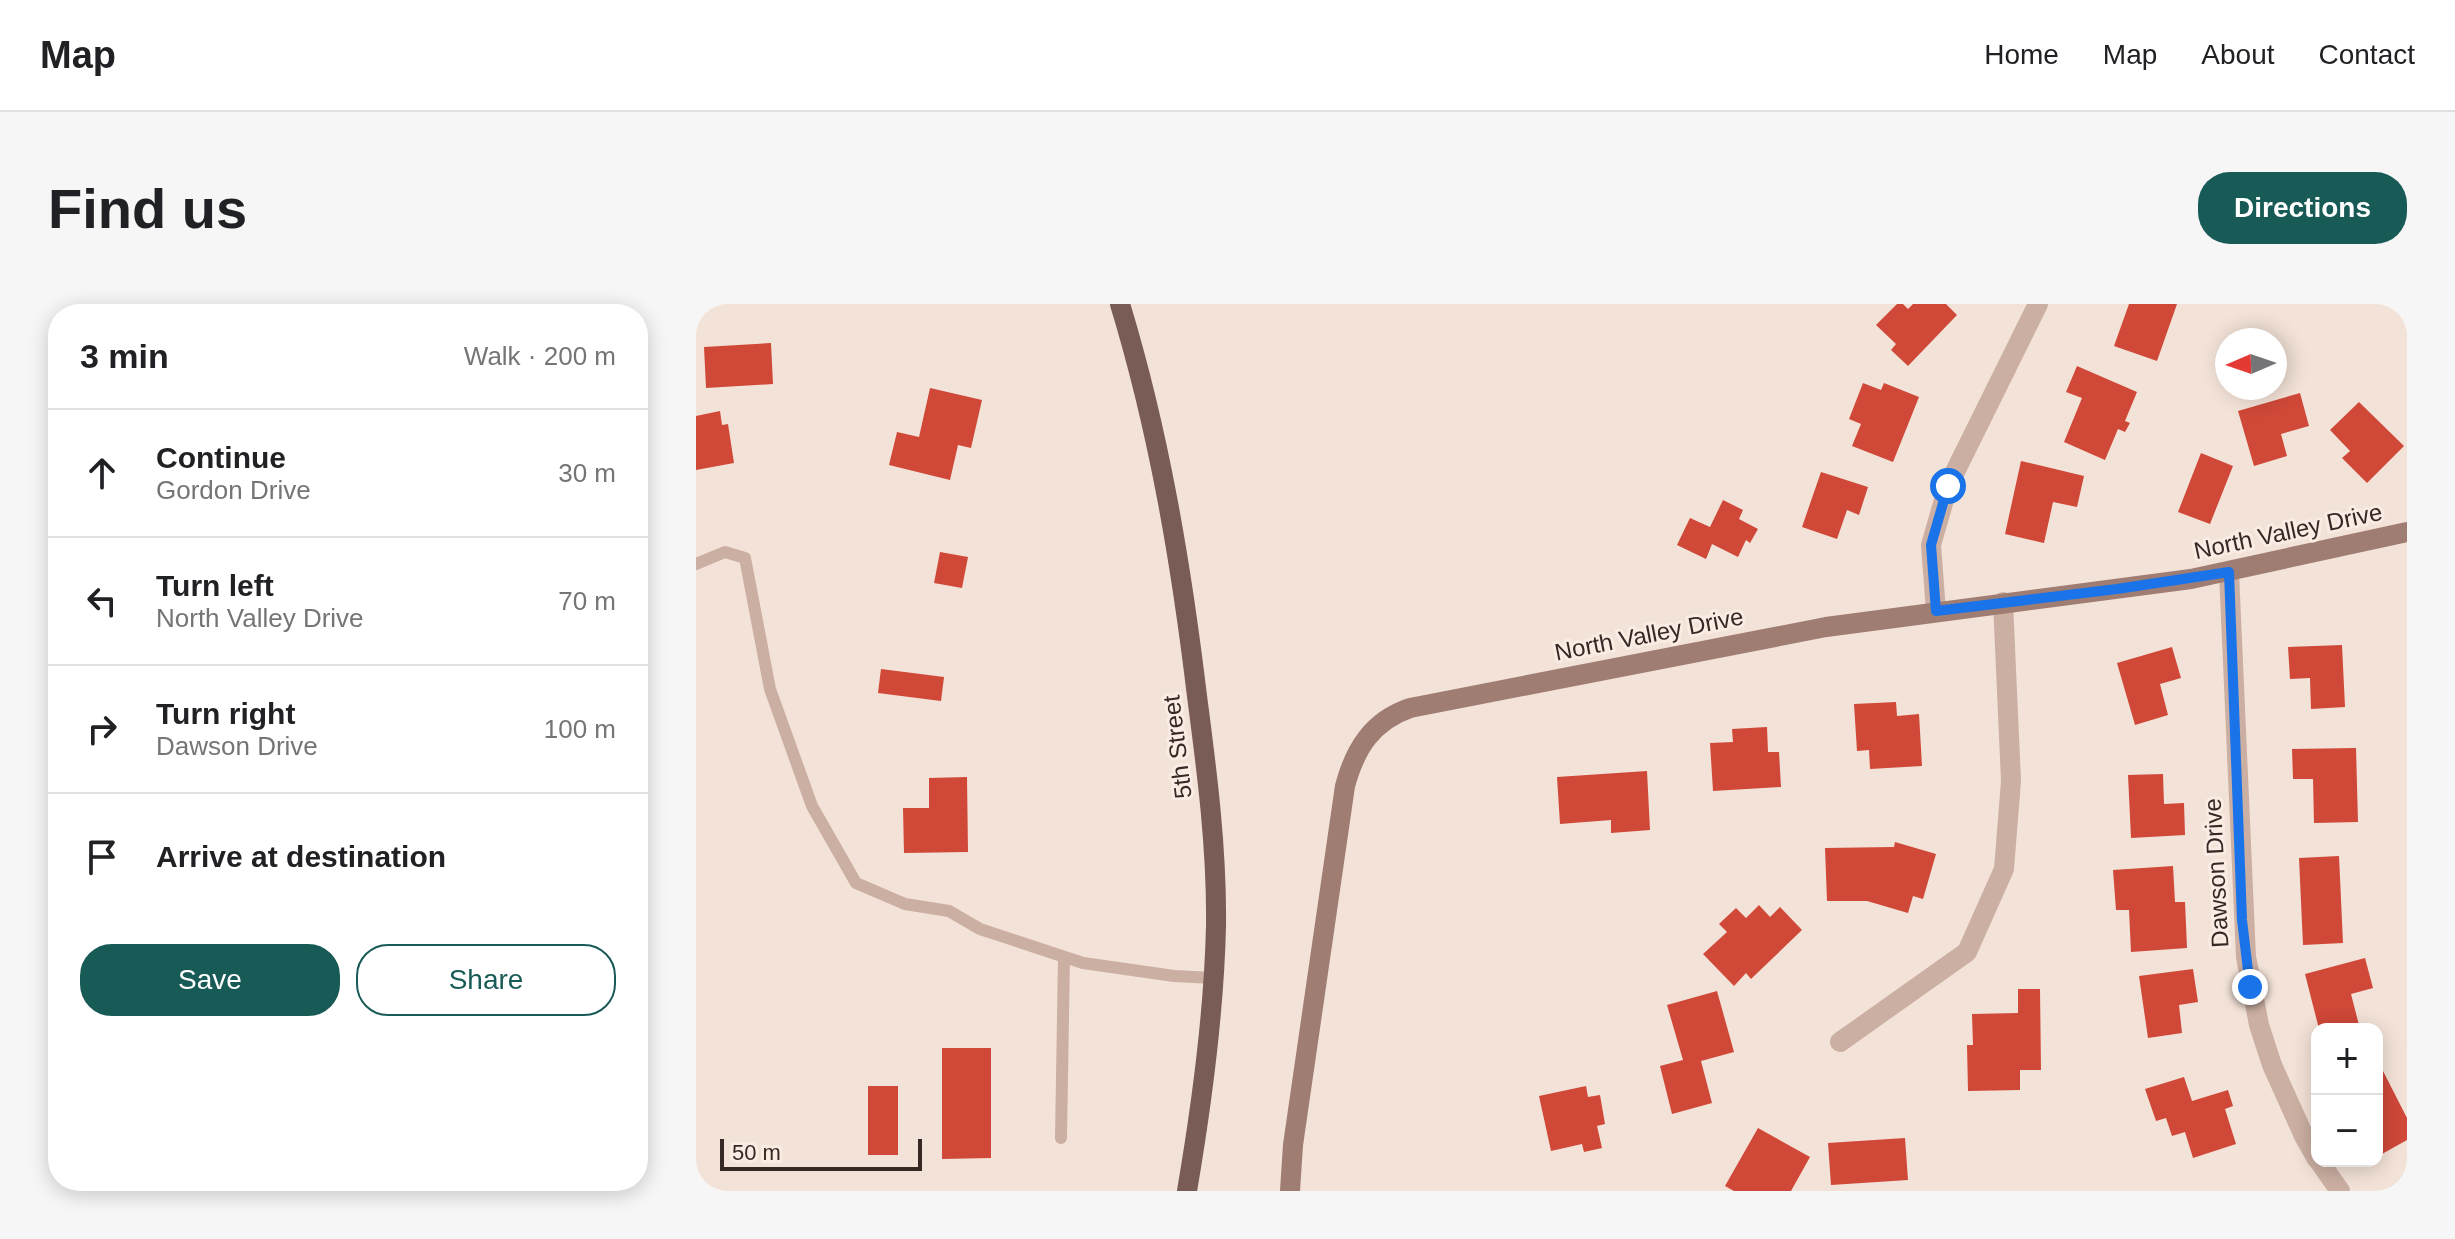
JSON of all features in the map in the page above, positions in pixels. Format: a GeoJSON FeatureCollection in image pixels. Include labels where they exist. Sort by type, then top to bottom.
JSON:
{"type":"FeatureCollection","features":[{"type":"Feature","properties":{"kind":"main road","name":"5th Street"},"geometry":{"type":"LineString","coordinates":[[1120,304],[1157,440],[1173,527],[1192,652],[1213,838],[1214,978],[1201,1109],[1187,1191]]}},
{"type":"Feature","properties":{"kind":"street"},"geometry":{"type":"LineString","coordinates":[[1936,611],[1931,545],[1948,486],[2038,304]]}},
{"type":"Feature","properties":{"kind":"street","name":"North Valley Drive"},"geometry":{"type":"LineString","coordinates":[[1290,1191],[1295,1131],[1345,786],[1359,749],[1385,719],[1410,708],[1719,646],[1936,611],[2229,572],[2407,532]]}},
{"type":"Feature","properties":{"kind":"street","name":"Dawson Drive"},"geometry":{"type":"LineString","coordinates":[[2229,572],[2242,920],[2248,972],[2259,1025],[2272,1065],[2311,1148]]}},
{"type":"Feature","properties":{"kind":"street"},"geometry":{"type":"LineString","coordinates":[[1840,1042],[1967,952],[2004,869],[2011,781],[2003,602]]}},
{"type":"Feature","properties":{"kind":"street","name":"Dawson Drive"},"geometry":{"type":"LineString","coordinates":[[2323,1167],[2340,1191]]}},
{"type":"Feature","properties":{"kind":"lane"},"geometry":{"type":"LineString","coordinates":[[696,564],[725,552],[745,558],[770,689],[812,806],[856,883],[905,904],[949,911],[980,929],[1064,957],[1098,966],[1214,978]]}},
{"type":"Feature","properties":{"kind":"lane"},"geometry":{"type":"LineString","coordinates":[[1061,1138],[1064,957]]}},
{"type":"Feature","properties":{"kind":"building"},"geometry":{"type":"Polygon","coordinates":[[[1897,304],[1903,304],[1908,309],[1913,304],[1946,304],[1957,315],[1908,366],[1891,350],[1896,344],[1876,325],[1897,304]]]}},
{"type":"Feature","properties":{"kind":"building"},"geometry":{"type":"Polygon","coordinates":[[[2129,304],[2177,304],[2157,361],[2114,346],[2129,304]]]}},
{"type":"Feature","properties":{"kind":"building"},"geometry":{"type":"Polygon","coordinates":[[[771,343],[773,384],[706,388],[704,347],[771,343]]]}},
{"type":"Feature","properties":{"kind":"building"},"geometry":{"type":"Polygon","coordinates":[[[2077,366],[2137,392],[2125,421],[2130,423],[2125,432],[2118,429],[2105,460],[2064,442],[2082,398],[2066,392],[2077,366]]]}},
{"type":"Feature","properties":{"kind":"building"},"geometry":{"type":"Polygon","coordinates":[[[1863,383],[1881,390],[1884,383],[1919,397],[1893,462],[1852,446],[1861,424],[1849,419],[1863,383]]]}},
{"type":"Feature","properties":{"kind":"building"},"geometry":{"type":"Polygon","coordinates":[[[930,388],[982,400],[971,448],[958,445],[950,480],[889,465],[897,432],[919,437],[930,388]]]}},
{"type":"Feature","properties":{"kind":"building"},"geometry":{"type":"Polygon","coordinates":[[[2300,393],[2309,426],[2281,434],[2287,456],[2254,466],[2238,411],[2276,400],[2287,400],[2287,397],[2300,393]]]}},
{"type":"Feature","properties":{"kind":"building"},"geometry":{"type":"Polygon","coordinates":[[[2359,402],[2404,446],[2367,483],[2342,458],[2350,451],[2330,430],[2359,402]]]}},
{"type":"Feature","properties":{"kind":"building"},"geometry":{"type":"Polygon","coordinates":[[[720,411],[722,425],[728,424],[734,463],[696,470],[696,416],[720,411]]]}},
{"type":"Feature","properties":{"kind":"building"},"geometry":{"type":"Polygon","coordinates":[[[2201,453],[2233,466],[2210,524],[2178,512],[2201,453]]]}},
{"type":"Feature","properties":{"kind":"building"},"geometry":{"type":"Polygon","coordinates":[[[2021,461],[2084,476],[2077,507],[2053,502],[2044,543],[2005,534],[2021,461]]]}},
{"type":"Feature","properties":{"kind":"building"},"geometry":{"type":"Polygon","coordinates":[[[1821,472],[1868,487],[1859,515],[1847,510],[1837,539],[1802,527],[1821,472]]]}},
{"type":"Feature","properties":{"kind":"building"},"geometry":{"type":"Polygon","coordinates":[[[1723,500],[1743,510],[1739,519],[1758,529],[1750,543],[1746,540],[1738,557],[1712,544],[1706,559],[1677,545],[1690,518],[1710,527],[1723,500]]]}},
{"type":"Feature","properties":{"kind":"building"},"geometry":{"type":"Polygon","coordinates":[[[940,552],[968,557],[962,588],[934,583],[940,552]]]}},
{"type":"Feature","properties":{"kind":"building"},"geometry":{"type":"Polygon","coordinates":[[[2342,645],[2345,707],[2311,709],[2310,678],[2290,679],[2288,647],[2342,645]]]}},
{"type":"Feature","properties":{"kind":"building"},"geometry":{"type":"Polygon","coordinates":[[[2172,647],[2181,678],[2160,684],[2168,715],[2135,725],[2117,663],[2172,647]]]}},
{"type":"Feature","properties":{"kind":"building"},"geometry":{"type":"Polygon","coordinates":[[[881,669],[944,677],[941,701],[878,693],[881,669]]]}},
{"type":"Feature","properties":{"kind":"building"},"geometry":{"type":"Polygon","coordinates":[[[1896,702],[1897,716],[1919,714],[1922,766],[1870,769],[1869,750],[1857,751],[1854,704],[1896,702]]]}},
{"type":"Feature","properties":{"kind":"building"},"geometry":{"type":"Polygon","coordinates":[[[1767,727],[1768,752],[1779,752],[1781,787],[1713,791],[1710,743],[1733,742],[1732,729],[1767,727]]]}},
{"type":"Feature","properties":{"kind":"building"},"geometry":{"type":"Polygon","coordinates":[[[2356,748],[2358,822],[2314,823],[2313,779],[2293,779],[2292,749],[2356,748]]]}},
{"type":"Feature","properties":{"kind":"building"},"geometry":{"type":"Polygon","coordinates":[[[1647,771],[1650,830],[1611,833],[1611,820],[1560,824],[1557,777],[1647,771]]]}},
{"type":"Feature","properties":{"kind":"building"},"geometry":{"type":"Polygon","coordinates":[[[2163,774],[2164,804],[2184,803],[2185,835],[2131,838],[2128,775],[2163,774]]]}},
{"type":"Feature","properties":{"kind":"building"},"geometry":{"type":"Polygon","coordinates":[[[967,777],[968,852],[904,853],[903,808],[929,808],[929,778],[967,777]]]}},
{"type":"Feature","properties":{"kind":"building"},"geometry":{"type":"Polygon","coordinates":[[[1895,842],[1936,854],[1923,899],[1913,896],[1908,913],[1867,901],[1827,901],[1825,848],[1894,847],[1895,842]]]}},
{"type":"Feature","properties":{"kind":"building"},"geometry":{"type":"Polygon","coordinates":[[[2339,856],[2343,943],[2303,945],[2299,858],[2339,856]]]}},
{"type":"Feature","properties":{"kind":"building"},"geometry":{"type":"Polygon","coordinates":[[[2173,866],[2175,902],[2185,902],[2187,948],[2131,952],[2129,910],[2116,910],[2113,870],[2173,866]]]}},
{"type":"Feature","properties":{"kind":"building"},"geometry":{"type":"Polygon","coordinates":[[[1759,905],[1770,917],[1780,907],[1802,930],[1751,979],[1746,973],[1734,986],[1703,954],[1727,932],[1719,924],[1736,908],[1746,918],[1759,905]]]}},
{"type":"Feature","properties":{"kind":"building"},"geometry":{"type":"Polygon","coordinates":[[[2365,958],[2373,988],[2351,994],[2358,1023],[2317,1023],[2305,974],[2365,958]]]}},
{"type":"Feature","properties":{"kind":"building"},"geometry":{"type":"Polygon","coordinates":[[[2193,969],[2198,1002],[2179,1005],[2182,1033],[2148,1038],[2139,976],[2193,969]]]}},
{"type":"Feature","properties":{"kind":"building"},"geometry":{"type":"Polygon","coordinates":[[[2018,989],[2040,989],[2041,1070],[2020,1070],[2020,1090],[1968,1091],[1967,1045],[1973,1045],[1972,1014],[2018,1013],[2018,989]]]}},
{"type":"Feature","properties":{"kind":"building"},"geometry":{"type":"Polygon","coordinates":[[[1717,991],[1734,1052],[1701,1061],[1712,1103],[1672,1114],[1660,1066],[1683,1060],[1667,1005],[1717,991]]]}},
{"type":"Feature","properties":{"kind":"building"},"geometry":{"type":"Polygon","coordinates":[[[942,1048],[991,1048],[991,1158],[942,1159],[942,1048]]]}},
{"type":"Feature","properties":{"kind":"building"},"geometry":{"type":"Polygon","coordinates":[[[2383,1071],[2407,1118],[2407,1140],[2383,1153],[2383,1071]]]}},
{"type":"Feature","properties":{"kind":"building"},"geometry":{"type":"Polygon","coordinates":[[[2184,1077],[2192,1101],[2228,1090],[2233,1106],[2225,1109],[2236,1144],[2193,1158],[2185,1132],[2172,1136],[2166,1118],[2156,1121],[2145,1089],[2184,1077]]]}},
{"type":"Feature","properties":{"kind":"building"},"geometry":{"type":"Polygon","coordinates":[[[868,1086],[898,1086],[898,1155],[868,1155],[868,1086]]]}},
{"type":"Feature","properties":{"kind":"building"},"geometry":{"type":"Polygon","coordinates":[[[1586,1086],[1588,1097],[1600,1095],[1605,1124],[1597,1126],[1602,1148],[1584,1152],[1582,1144],[1551,1151],[1539,1096],[1586,1086]]]}},
{"type":"Feature","properties":{"kind":"building"},"geometry":{"type":"Polygon","coordinates":[[[1758,1128],[1810,1157],[1791,1191],[1734,1191],[1725,1186],[1758,1128]]]}},
{"type":"Feature","properties":{"kind":"building"},"geometry":{"type":"Polygon","coordinates":[[[1905,1138],[1908,1180],[1831,1185],[1828,1143],[1905,1138]]]}},
{"type":"Feature","properties":{"kind":"route"},"geometry":{"type":"LineString","coordinates":[[1948,486],[1931,545],[1936,611],[2229,572],[2242,920],[2250,987]]}}]}
